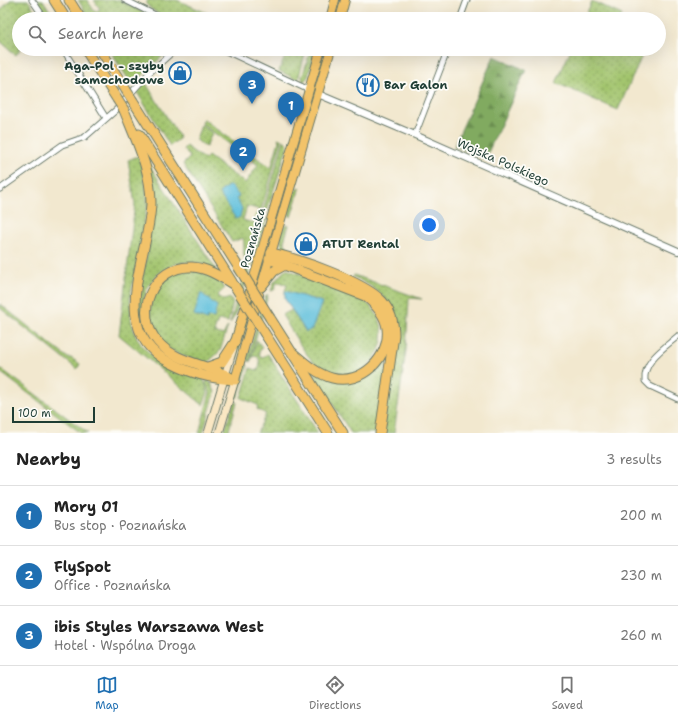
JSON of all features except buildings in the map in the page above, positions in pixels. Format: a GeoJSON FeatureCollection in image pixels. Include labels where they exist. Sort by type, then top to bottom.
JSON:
{"type":"FeatureCollection","features":[{"type":"Feature","properties":{"kind":"highway"},"geometry":{"type":"LineString","coordinates":[[54,0],[62,12]]}},
{"type":"Feature","properties":{"kind":"highway"},"geometry":{"type":"LineString","coordinates":[[69,0],[77,12]]}},
{"type":"Feature","properties":{"kind":"highway"},"geometry":{"type":"LineString","coordinates":[[89,56],[328,433]]}},
{"type":"Feature","properties":{"kind":"highway"},"geometry":{"type":"LineString","coordinates":[[104,56],[343,433]]}},
{"type":"Feature","properties":{"kind":"highway"},"geometry":{"type":"LineString","coordinates":[[124,110],[139,146],[150,190],[149,220],[134,304],[136,322],[140,332],[153,351],[167,361],[185,369],[225,376]]}},
{"type":"Feature","properties":{"kind":"highway"},"geometry":{"type":"LineString","coordinates":[[270,256],[285,265],[365,296],[375,303],[381,313],[387,329],[386,339],[380,357],[371,368],[354,378],[343,379],[322,375],[293,354]]}},
{"type":"Feature","properties":{"kind":"highway"},"geometry":{"type":"LineString","coordinates":[[270,256],[288,257],[354,282],[376,295],[387,308],[393,323],[394,335],[380,433]]}},
{"type":"Feature","properties":{"kind":"highway"},"geometry":{"type":"LineString","coordinates":[[262,286],[274,270],[285,265]]}},
{"type":"Feature","properties":{"kind":"highway"},"geometry":{"type":"LineString","coordinates":[[234,285],[214,273],[201,268],[178,268],[167,273],[152,287],[147,300],[147,321],[150,331],[157,342],[178,357],[208,367],[235,380]]}},
{"type":"Feature","properties":{"kind":"highway"},"geometry":{"type":"LineString","coordinates":[[208,367],[224,359],[235,342]]}},
{"type":"Feature","properties":{"kind":"main road"},"geometry":{"type":"LineString","coordinates":[[332,12],[335,0]]}},
{"type":"Feature","properties":{"kind":"main road"},"geometry":{"type":"LineString","coordinates":[[342,12],[345,0]]}},
{"type":"Feature","properties":{"kind":"main road","name":"Poznańska"},"geometry":{"type":"LineString","coordinates":[[208,433],[319,56]]}},
{"type":"Feature","properties":{"kind":"main road","name":"Poznańska"},"geometry":{"type":"LineString","coordinates":[[219,433],[329,56]]}},
{"type":"Feature","properties":{"kind":"main road"},"geometry":{"type":"LineString","coordinates":[[261,253],[270,256]]}},
{"type":"Feature","properties":{"kind":"street"},"geometry":{"type":"LineString","coordinates":[[32,0],[40,12]]}},
{"type":"Feature","properties":{"kind":"street"},"geometry":{"type":"LineString","coordinates":[[125,0],[149,12]]}},
{"type":"Feature","properties":{"kind":"street"},"geometry":{"type":"LineString","coordinates":[[463,12],[467,0]]}},
{"type":"Feature","properties":{"kind":"street"},"geometry":{"type":"LineString","coordinates":[[67,56],[106,118]]}},
{"type":"Feature","properties":{"kind":"street"},"geometry":{"type":"LineString","coordinates":[[0,189],[62,145],[86,137],[116,110],[148,74],[168,56]]}},
{"type":"Feature","properties":{"kind":"street"},"geometry":{"type":"LineString","coordinates":[[237,56],[309,90]]}},
{"type":"Feature","properties":{"kind":"street"},"geometry":{"type":"LineString","coordinates":[[415,135],[445,56]]}},
{"type":"Feature","properties":{"kind":"street","name":"Wojska Polskiego"},"geometry":{"type":"LineString","coordinates":[[318,94],[678,251]]}},
{"type":"Feature","properties":{"kind":"street"},"geometry":{"type":"LineString","coordinates":[[678,336],[648,363],[644,375],[645,381],[650,386],[678,399]]}},
{"type":"Feature","properties":{"kind":"green space"},"geometry":{"type":"Polygon","coordinates":[[[10,0],[28,0],[36,12],[12,12],[12,52],[0,41],[0,11],[10,0]]]}},
{"type":"Feature","properties":{"kind":"green space"},"geometry":{"type":"Polygon","coordinates":[[[37,0],[43,0],[51,12],[45,12],[37,0]]]}},
{"type":"Feature","properties":{"kind":"green space"},"geometry":{"type":"Polygon","coordinates":[[[78,0],[87,0],[95,12],[86,12],[78,0]]]}},
{"type":"Feature","properties":{"kind":"green space"},"geometry":{"type":"Polygon","coordinates":[[[94,0],[119,0],[142,12],[95,12],[100,9],[94,0]]]}},
{"type":"Feature","properties":{"kind":"green space"},"geometry":{"type":"Polygon","coordinates":[[[148,0],[177,0],[205,12],[155,12],[146,4],[148,0]]]}},
{"type":"Feature","properties":{"kind":"green space"},"geometry":{"type":"Polygon","coordinates":[[[592,1],[616,12],[587,12],[592,1]]]}},
{"type":"Feature","properties":{"kind":"green space"},"geometry":{"type":"Polygon","coordinates":[[[113,56],[163,56],[132,85],[113,56]]]}},
{"type":"Feature","properties":{"kind":"green space"},"geometry":{"type":"Polygon","coordinates":[[[285,56],[304,56],[298,80],[279,71],[285,56]]]}},
{"type":"Feature","properties":{"kind":"green space"},"geometry":{"type":"Polygon","coordinates":[[[309,56],[314,56],[308,77],[303,82],[302,77],[309,56]]]}},
{"type":"Feature","properties":{"kind":"green space"},"geometry":{"type":"Polygon","coordinates":[[[494,56],[526,70],[485,159],[454,146],[494,56]]]}},
{"type":"Feature","properties":{"kind":"green space"},"geometry":{"type":"Polygon","coordinates":[[[568,56],[642,56],[618,110],[556,83],[568,56]]]}},
{"type":"Feature","properties":{"kind":"green space"},"geometry":{"type":"Polygon","coordinates":[[[145,82],[180,138],[170,146],[137,92],[145,82]]]}},
{"type":"Feature","properties":{"kind":"green space"},"geometry":{"type":"Polygon","coordinates":[[[306,110],[309,111],[270,242],[270,239],[306,110]]]}},
{"type":"Feature","properties":{"kind":"green space"},"geometry":{"type":"Polygon","coordinates":[[[203,119],[271,168],[279,141],[278,138],[282,140],[261,210],[247,206],[243,220],[253,223],[256,214],[261,214],[246,260],[244,255],[243,238],[232,242],[183,164],[190,157],[183,149],[186,146],[205,160],[208,156],[245,183],[258,165],[202,124],[203,119]]]}},
{"type":"Feature","properties":{"kind":"green space"},"geometry":{"type":"Polygon","coordinates":[[[201,125],[212,133],[206,147],[196,140],[201,125]]]}},
{"type":"Feature","properties":{"kind":"green space"},"geometry":{"type":"Polygon","coordinates":[[[284,140],[288,145],[267,211],[263,211],[284,140]]]}},
{"type":"Feature","properties":{"kind":"green space"},"geometry":{"type":"Polygon","coordinates":[[[138,156],[145,180],[147,206],[130,298],[131,319],[135,334],[141,345],[156,359],[170,369],[203,378],[208,392],[203,405],[119,335],[135,204],[128,160],[138,156]]]}},
{"type":"Feature","properties":{"kind":"green space"},"geometry":{"type":"Polygon","coordinates":[[[148,163],[217,271],[200,264],[190,262],[173,265],[158,274],[152,280],[145,295],[143,309],[144,332],[138,312],[139,293],[149,245],[148,163]]]}},
{"type":"Feature","properties":{"kind":"green space"},"geometry":{"type":"Polygon","coordinates":[[[300,187],[291,217],[289,215],[292,199],[297,189],[300,187]]]}},
{"type":"Feature","properties":{"kind":"green space"},"geometry":{"type":"Polygon","coordinates":[[[262,215],[266,220],[235,316],[230,323],[262,215]]]}},
{"type":"Feature","properties":{"kind":"green space"},"geometry":{"type":"Polygon","coordinates":[[[286,224],[289,225],[284,241],[289,251],[288,253],[282,247],[281,243],[282,231],[286,224]]]}},
{"type":"Feature","properties":{"kind":"green space"},"geometry":{"type":"Polygon","coordinates":[[[265,261],[235,363],[230,371],[260,267],[265,261]]]}},
{"type":"Feature","properties":{"kind":"green space"},"geometry":{"type":"Polygon","coordinates":[[[286,269],[329,284],[361,298],[378,317],[382,332],[380,347],[373,360],[363,369],[350,375],[335,375],[321,369],[310,358],[282,315],[292,310],[306,332],[322,302],[285,291],[287,285],[277,282],[274,290],[271,291],[274,282],[286,269]]]}},
{"type":"Feature","properties":{"kind":"green space"},"geometry":{"type":"Polygon","coordinates":[[[193,270],[212,275],[225,288],[217,296],[224,300],[230,298],[233,303],[228,322],[218,320],[214,332],[223,335],[228,326],[220,351],[206,364],[179,354],[164,345],[157,336],[151,316],[153,295],[165,278],[182,271],[193,270]]]}},
{"type":"Feature","properties":{"kind":"green space"},"geometry":{"type":"Polygon","coordinates":[[[354,275],[422,299],[409,298],[406,350],[394,433],[383,433],[385,410],[398,345],[397,325],[390,307],[376,291],[353,277],[354,275]]]}},
{"type":"Feature","properties":{"kind":"green space"},"geometry":{"type":"Polygon","coordinates":[[[266,295],[268,295],[249,362],[247,358],[266,295]]]}},
{"type":"Feature","properties":{"kind":"green space"},"geometry":{"type":"Polygon","coordinates":[[[0,304],[68,358],[71,358],[80,364],[77,369],[0,308],[0,304]]]}},
{"type":"Feature","properties":{"kind":"green space"},"geometry":{"type":"Polygon","coordinates":[[[257,340],[262,347],[259,352],[261,358],[268,354],[318,433],[257,433],[266,414],[257,409],[258,405],[241,398],[250,368],[257,370],[260,366],[258,357],[253,356],[250,362],[257,340]]]}},
{"type":"Feature","properties":{"kind":"green space"},"geometry":{"type":"Polygon","coordinates":[[[389,345],[377,433],[351,433],[313,373],[344,379],[359,380],[374,371],[389,345]]]}},
{"type":"Feature","properties":{"kind":"green space"},"geometry":{"type":"Polygon","coordinates":[[[248,365],[237,398],[234,395],[243,368],[248,365]]]}},
{"type":"Feature","properties":{"kind":"green space"},"geometry":{"type":"Polygon","coordinates":[[[0,368],[88,433],[81,433],[0,372],[0,368]]]}},
{"type":"Feature","properties":{"kind":"green space"},"geometry":{"type":"Polygon","coordinates":[[[207,380],[211,383],[215,392],[203,433],[199,433],[210,392],[206,384],[207,380]]]}},
{"type":"Feature","properties":{"kind":"green space"},"geometry":{"type":"Polygon","coordinates":[[[234,401],[237,402],[228,433],[224,433],[234,401]]]}},
{"type":"Feature","properties":{"kind":"water"},"geometry":{"type":"Polygon","coordinates":[[[228,186],[231,186],[239,196],[236,199],[242,208],[240,217],[236,219],[219,193],[228,186]]]}},
{"type":"Feature","properties":{"kind":"water"},"geometry":{"type":"Polygon","coordinates":[[[285,291],[322,302],[312,329],[306,332],[285,299],[285,291]]]}},
{"type":"Feature","properties":{"kind":"water"},"geometry":{"type":"Polygon","coordinates":[[[201,293],[217,306],[214,318],[208,317],[207,320],[194,315],[201,293]]]}},
{"type":"Feature","properties":{"kind":"place","name":"Aga-Pol - szyby samochodowe"},"geometry":{"type":"Point","coordinates":[180,73]}},
{"type":"Feature","properties":{"kind":"place","name":"Bar Galon"},"geometry":{"type":"Point","coordinates":[368,85]}},
{"type":"Feature","properties":{"kind":"place","name":"ibis Styles Warszawa West"},"geometry":{"type":"Point","coordinates":[252,104]}},
{"type":"Feature","properties":{"kind":"place","name":"Mory 01"},"geometry":{"type":"Point","coordinates":[291,125]}},
{"type":"Feature","properties":{"kind":"place","name":"FlySpot"},"geometry":{"type":"Point","coordinates":[243,171]}},
{"type":"Feature","properties":{"kind":"place","name":"ATUT Rental"},"geometry":{"type":"Point","coordinates":[306,244]}}]}
